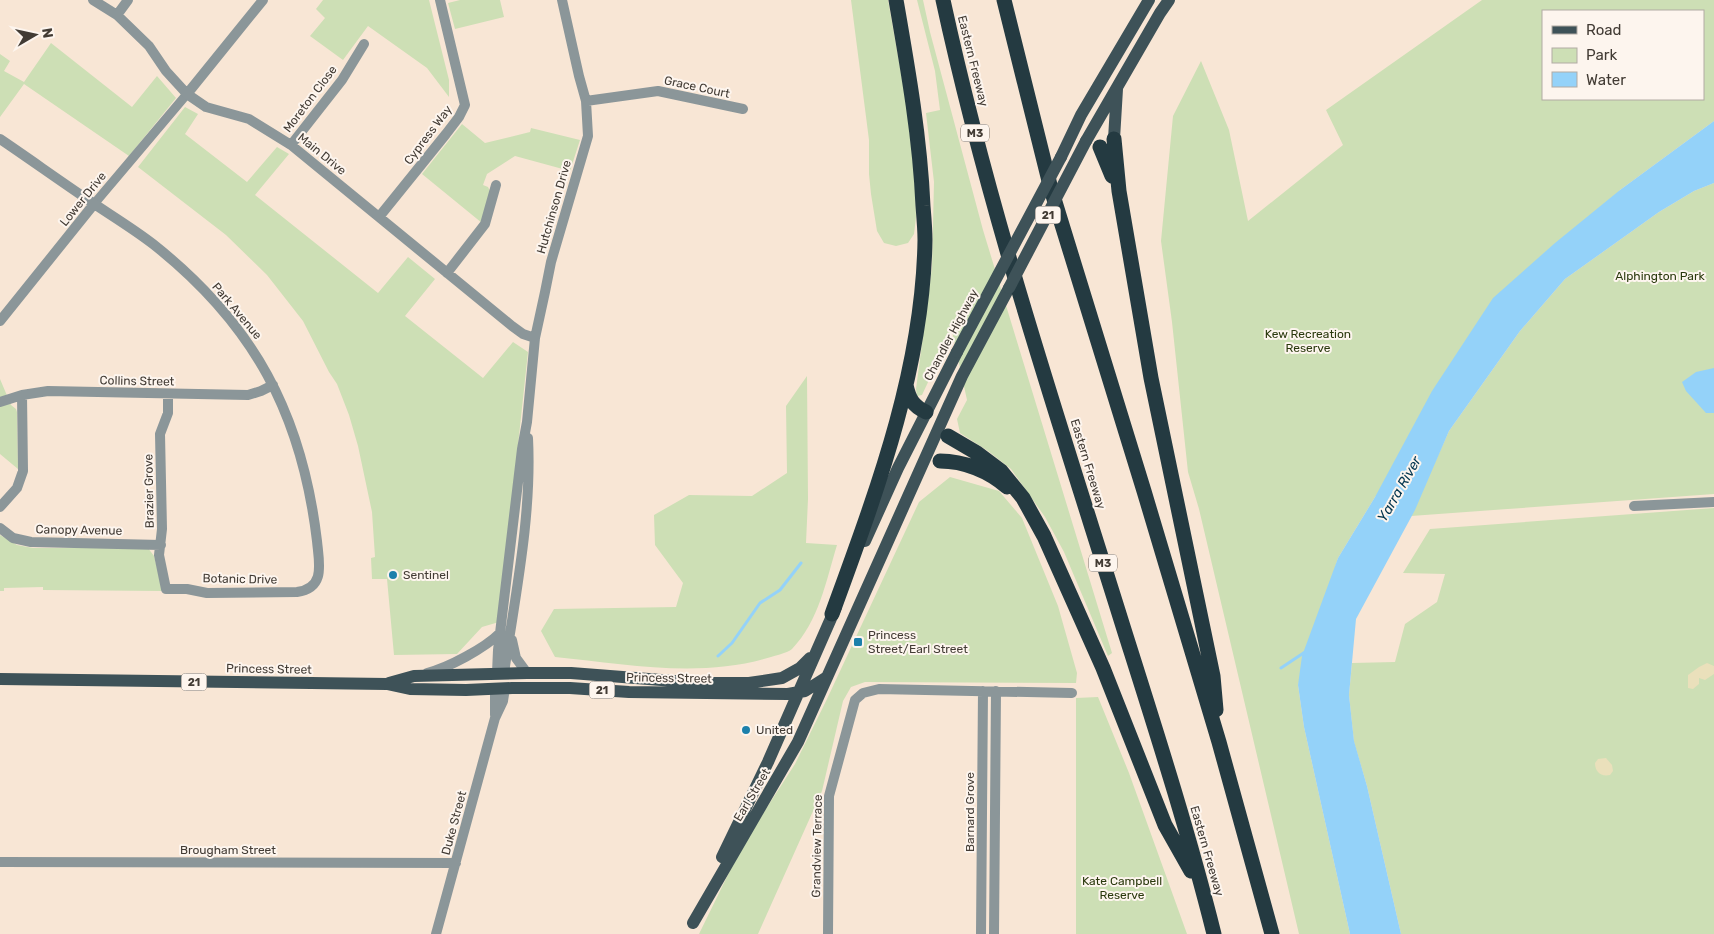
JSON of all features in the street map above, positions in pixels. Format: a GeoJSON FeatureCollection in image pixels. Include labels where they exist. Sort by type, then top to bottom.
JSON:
{"type":"FeatureCollection","features":[{"type":"Feature","properties":{"kind":"highway"},"geometry":{"type":"LineString","coordinates":[[832,614],[877,490],[906,385],[919,312],[925,240],[917,128],[896,0]]}},
{"type":"Feature","properties":{"kind":"highway","name":"Eastern Freeway"},"geometry":{"type":"LineString","coordinates":[[943,0],[984,168],[1028,321],[1164,758],[1204,893],[1214,934]]}},
{"type":"Feature","properties":{"kind":"highway"},"geometry":{"type":"LineString","coordinates":[[1004,0],[1051,189],[1219,742],[1272,934]]}},
{"type":"Feature","properties":{"kind":"highway"},"geometry":{"type":"LineString","coordinates":[[1114,139],[1119,191],[1151,378],[1213,676],[1219,742]]}},
{"type":"Feature","properties":{"kind":"highway"},"geometry":{"type":"LineString","coordinates":[[1090,140],[1119,191]]}},
{"type":"Feature","properties":{"kind":"highway"},"geometry":{"type":"LineString","coordinates":[[906,385],[915,407],[926,412]]}},
{"type":"Feature","properties":{"kind":"highway"},"geometry":{"type":"LineString","coordinates":[[944,432],[1001,471],[1024,498],[1067,586],[1103,668],[1165,825],[1204,893]]}},
{"type":"Feature","properties":{"kind":"highway"},"geometry":{"type":"LineString","coordinates":[[940,462],[955,462],[975,467],[990,475],[1016,496],[1034,518]]}},
{"type":"Feature","properties":{"kind":"main road","name":"Chandler Highway"},"geometry":{"type":"LineString","coordinates":[[798,693],[898,468],[926,412],[1061,157],[1081,115],[1149,0]]}},
{"type":"Feature","properties":{"kind":"main road","name":"21"},"geometry":{"type":"LineString","coordinates":[[827,677],[922,466],[944,432],[962,376],[1117,88],[1169,0]]}},
{"type":"Feature","properties":{"kind":"main road"},"geometry":{"type":"LineString","coordinates":[[1114,139],[1117,88]]}},
{"type":"Feature","properties":{"kind":"main road"},"geometry":{"type":"LineString","coordinates":[[1061,157],[1090,140]]}},
{"type":"Feature","properties":{"kind":"main road"},"geometry":{"type":"LineString","coordinates":[[926,412],[944,432]]}},
{"type":"Feature","properties":{"kind":"main road"},"geometry":{"type":"LineString","coordinates":[[922,466],[940,462]]}},
{"type":"Feature","properties":{"kind":"main road","name":"Princess Street"},"geometry":{"type":"LineString","coordinates":[[387,684],[414,676],[501,673],[571,673],[700,683],[749,683],[778,680],[800,668],[816,650]]}},
{"type":"Feature","properties":{"kind":"main road"},"geometry":{"type":"LineString","coordinates":[[500,689],[501,673]]}},
{"type":"Feature","properties":{"kind":"main road","name":"Princess Street"},"geometry":{"type":"LineString","coordinates":[[0,679],[387,684],[410,689],[570,688],[629,692],[742,694],[798,693],[816,686],[827,677]]}},
{"type":"Feature","properties":{"kind":"main road","name":"Earl Street"},"geometry":{"type":"LineString","coordinates":[[691,929],[788,760],[810,717],[827,677]]}},
{"type":"Feature","properties":{"kind":"main road","name":"Earl Street"},"geometry":{"type":"LineString","coordinates":[[691,929],[798,693]]}},
{"type":"Feature","properties":{"kind":"street","name":"Main Drive"},"geometry":{"type":"LineString","coordinates":[[93,0],[117,15],[149,46],[166,71],[188,94],[206,107],[249,119],[291,144],[517,330],[535,338]]}},
{"type":"Feature","properties":{"kind":"street"},"geometry":{"type":"LineString","coordinates":[[117,15],[128,0]]}},
{"type":"Feature","properties":{"kind":"street"},"geometry":{"type":"LineString","coordinates":[[188,94],[263,0]]}},
{"type":"Feature","properties":{"kind":"street","name":"Cypress Way"},"geometry":{"type":"LineString","coordinates":[[379,217],[446,134],[465,106],[440,0]]}},
{"type":"Feature","properties":{"kind":"street","name":"Hutchinson Drive"},"geometry":{"type":"LineString","coordinates":[[501,673],[500,633],[522,449],[527,422],[535,338],[551,262],[588,136],[586,100],[562,0]]}},
{"type":"Feature","properties":{"kind":"street","name":"Moreton Close"},"geometry":{"type":"LineString","coordinates":[[291,144],[342,80],[364,44]]}},
{"type":"Feature","properties":{"kind":"street","name":"Grace Court"},"geometry":{"type":"LineString","coordinates":[[586,100],[658,90],[743,109]]}},
{"type":"Feature","properties":{"kind":"street","name":"Lower Drive"},"geometry":{"type":"LineString","coordinates":[[0,321],[94,204],[188,94]]}},
{"type":"Feature","properties":{"kind":"street","name":"Park Avenue"},"geometry":{"type":"LineString","coordinates":[[0,139],[154,244],[210,295],[256,353],[285,410],[297,445],[316,534],[318,578],[312,588]]}},
{"type":"Feature","properties":{"kind":"street"},"geometry":{"type":"LineString","coordinates":[[447,273],[486,224],[496,185]]}},
{"type":"Feature","properties":{"kind":"street","name":"Collins Street"},"geometry":{"type":"LineString","coordinates":[[0,402],[22,395],[48,392],[248,395],[273,385]]}},
{"type":"Feature","properties":{"kind":"street","name":"Brazier Grove"},"geometry":{"type":"LineString","coordinates":[[166,589],[159,561],[162,529],[160,434],[168,414],[168,394]]}},
{"type":"Feature","properties":{"kind":"street"},"geometry":{"type":"LineString","coordinates":[[0,507],[16,488],[23,471],[22,395]]}},
{"type":"Feature","properties":{"kind":"street","name":"Hutchinson Drive"},"geometry":{"type":"LineString","coordinates":[[501,673],[511,626],[526,513],[527,422]]}},
{"type":"Feature","properties":{"kind":"street"},"geometry":{"type":"LineString","coordinates":[[1634,506],[1714,502]]}},
{"type":"Feature","properties":{"kind":"street","name":"Canopy Avenue"},"geometry":{"type":"LineString","coordinates":[[0,528],[13,538],[22,541],[161,544]]}},
{"type":"Feature","properties":{"kind":"street","name":"Botanic Drive"},"geometry":{"type":"LineString","coordinates":[[166,589],[187,588],[207,593],[297,592],[312,588]]}},
{"type":"Feature","properties":{"kind":"street","name":"Hutchinson Drive"},"geometry":{"type":"LineString","coordinates":[[511,626],[516,658],[527,673]]}},
{"type":"Feature","properties":{"kind":"street"},"geometry":{"type":"LineString","coordinates":[[414,676],[442,669],[486,644],[500,633]]}},
{"type":"Feature","properties":{"kind":"street","name":"Duke Street"},"geometry":{"type":"LineString","coordinates":[[436,934],[495,718],[503,701],[500,689]]}},
{"type":"Feature","properties":{"kind":"street","name":"Grandview Terrace"},"geometry":{"type":"LineString","coordinates":[[828,934],[829,796],[855,700],[862,693],[879,689],[983,691]]}},
{"type":"Feature","properties":{"kind":"street"},"geometry":{"type":"LineString","coordinates":[[983,691],[1072,693]]}},
{"type":"Feature","properties":{"kind":"street","name":"Barnard Grove"},"geometry":{"type":"LineString","coordinates":[[981,934],[983,691]]}},
{"type":"Feature","properties":{"kind":"street","name":"Barnard Grove"},"geometry":{"type":"LineString","coordinates":[[994,934],[996,691]]}},
{"type":"Feature","properties":{"kind":"street","name":"Brougham Street"},"geometry":{"type":"LineString","coordinates":[[0,862],[456,863]]}},
{"type":"Feature","properties":{"kind":"green space"},"geometry":{"type":"Polygon","coordinates":[[[323,0],[429,0],[449,80],[449,97],[427,68],[368,26],[343,60],[310,36],[325,18],[316,9],[323,0]]]}},
{"type":"Feature","properties":{"kind":"green space"},"geometry":{"type":"Polygon","coordinates":[[[460,0],[500,0],[504,17],[455,29],[448,3],[460,0]]]}},
{"type":"Feature","properties":{"kind":"green space"},"geometry":{"type":"Polygon","coordinates":[[[851,0],[888,0],[906,101],[915,180],[916,217],[914,234],[908,243],[896,246],[884,243],[877,231],[869,174],[869,140],[851,0]]]}},
{"type":"Feature","properties":{"kind":"green space"},"geometry":{"type":"Polygon","coordinates":[[[917,0],[923,0],[983,230],[1112,653],[1108,656],[1064,552],[1045,517],[1011,469],[960,433],[957,419],[967,400],[952,331],[922,395],[917,396],[916,389],[932,267],[934,182],[926,113],[940,110],[935,71],[917,0]]]}},
{"type":"Feature","properties":{"kind":"green space","name":"Kew Recreation Reserve"},"geometry":{"type":"Polygon","coordinates":[[[1482,0],[1714,0],[1714,121],[1620,190],[1375,497],[1338,558],[1298,685],[1304,727],[1350,934],[1299,934],[1199,509],[1188,472],[1172,322],[1161,241],[1173,116],[1201,61],[1229,130],[1248,221],[1343,145],[1326,110],[1482,0]]]}},
{"type":"Feature","properties":{"kind":"green space"},"geometry":{"type":"Polygon","coordinates":[[[51,43],[132,107],[157,76],[176,98],[129,156],[24,84],[0,117],[0,54],[10,61],[4,71],[24,82],[51,43]]]}},
{"type":"Feature","properties":{"kind":"green space"},"geometry":{"type":"Polygon","coordinates":[[[185,107],[198,114],[185,134],[247,182],[277,147],[289,154],[255,195],[378,293],[408,257],[435,279],[405,316],[483,378],[513,342],[528,352],[499,622],[482,627],[457,654],[394,655],[387,579],[372,579],[371,558],[375,557],[372,512],[358,446],[337,384],[303,321],[267,275],[226,235],[138,167],[185,107]]]}},
{"type":"Feature","properties":{"kind":"green space"},"geometry":{"type":"Polygon","coordinates":[[[462,124],[485,143],[530,132],[531,128],[580,140],[570,171],[515,156],[487,174],[483,185],[488,187],[490,191],[482,223],[422,174],[462,124]]]}},
{"type":"Feature","properties":{"kind":"green space","name":"Alphington Park"},"geometry":{"type":"Polygon","coordinates":[[[1714,183],[1714,494],[1411,516],[1449,431],[1520,331],[1565,279],[1659,212],[1694,191],[1714,183]]]}},
{"type":"Feature","properties":{"kind":"green space"},"geometry":{"type":"Polygon","coordinates":[[[807,376],[808,499],[806,543],[837,545],[821,600],[809,626],[792,649],[782,654],[744,664],[690,669],[636,666],[555,657],[541,631],[554,609],[676,607],[683,583],[655,545],[654,515],[689,495],[752,496],[787,473],[786,406],[807,376]]]}},
{"type":"Feature","properties":{"kind":"green space"},"geometry":{"type":"Polygon","coordinates":[[[0,379],[11,405],[17,412],[18,469],[0,454],[0,379]]]}},
{"type":"Feature","properties":{"kind":"green space"},"geometry":{"type":"Polygon","coordinates":[[[950,477],[999,491],[1022,518],[1058,606],[1077,673],[1076,683],[865,682],[851,687],[843,701],[822,791],[758,934],[699,934],[742,846],[795,764],[919,502],[950,477]]]}},
{"type":"Feature","properties":{"kind":"green space"},"geometry":{"type":"Polygon","coordinates":[[[1714,508],[1714,934],[1401,934],[1367,786],[1354,742],[1349,695],[1352,663],[1395,662],[1405,624],[1437,602],[1445,574],[1403,573],[1430,529],[1714,508]]]}},
{"type":"Feature","properties":{"kind":"green space"},"geometry":{"type":"Polygon","coordinates":[[[0,535],[17,545],[33,548],[148,548],[154,556],[163,591],[43,590],[43,587],[4,588],[4,591],[0,591],[0,535]]]}},
{"type":"Feature","properties":{"kind":"green space","name":"Kate Campbell Reserve"},"geometry":{"type":"Polygon","coordinates":[[[1098,697],[1129,773],[1187,934],[1076,934],[1076,698],[1098,697]]]}},
{"type":"Feature","properties":{"kind":"sand"},"geometry":{"type":"Polygon","coordinates":[[[1707,663],[1714,666],[1714,674],[1705,680],[1699,678],[1699,684],[1693,689],[1688,688],[1688,675],[1707,663]]]}},
{"type":"Feature","properties":{"kind":"sand"},"geometry":{"type":"Polygon","coordinates":[[[1606,758],[1612,765],[1613,771],[1610,775],[1601,774],[1595,766],[1598,759],[1606,758]]]}},
{"type":"Feature","properties":{"kind":"water","name":"Yarra River"},"geometry":{"type":"Polygon","coordinates":[[[1714,121],[1714,183],[1694,191],[1659,212],[1565,279],[1520,331],[1449,431],[1415,510],[1356,619],[1349,695],[1354,741],[1367,786],[1401,934],[1350,934],[1304,727],[1298,685],[1302,656],[1338,558],[1375,497],[1432,391],[1493,298],[1555,243],[1620,190],[1714,121]]]}},
{"type":"Feature","properties":{"kind":"water"},"geometry":{"type":"Polygon","coordinates":[[[1714,368],[1714,413],[1706,413],[1686,391],[1682,382],[1696,372],[1714,368]]]}},
{"type":"Feature","properties":{"kind":"waterway"},"geometry":{"type":"LineString","coordinates":[[718,656],[732,643],[760,603],[780,590],[801,563]]}},
{"type":"Feature","properties":{"kind":"waterway"},"geometry":{"type":"LineString","coordinates":[[1281,668],[1305,652]]}},
{"type":"Feature","properties":{"kind":"place","name":"Sentinel"},"geometry":{"type":"Point","coordinates":[393,575]}},
{"type":"Feature","properties":{"kind":"place","name":"Princess Street/Earl Street"},"geometry":{"type":"Point","coordinates":[858,642]}},
{"type":"Feature","properties":{"kind":"place","name":"United"},"geometry":{"type":"Point","coordinates":[746,730]}}]}
